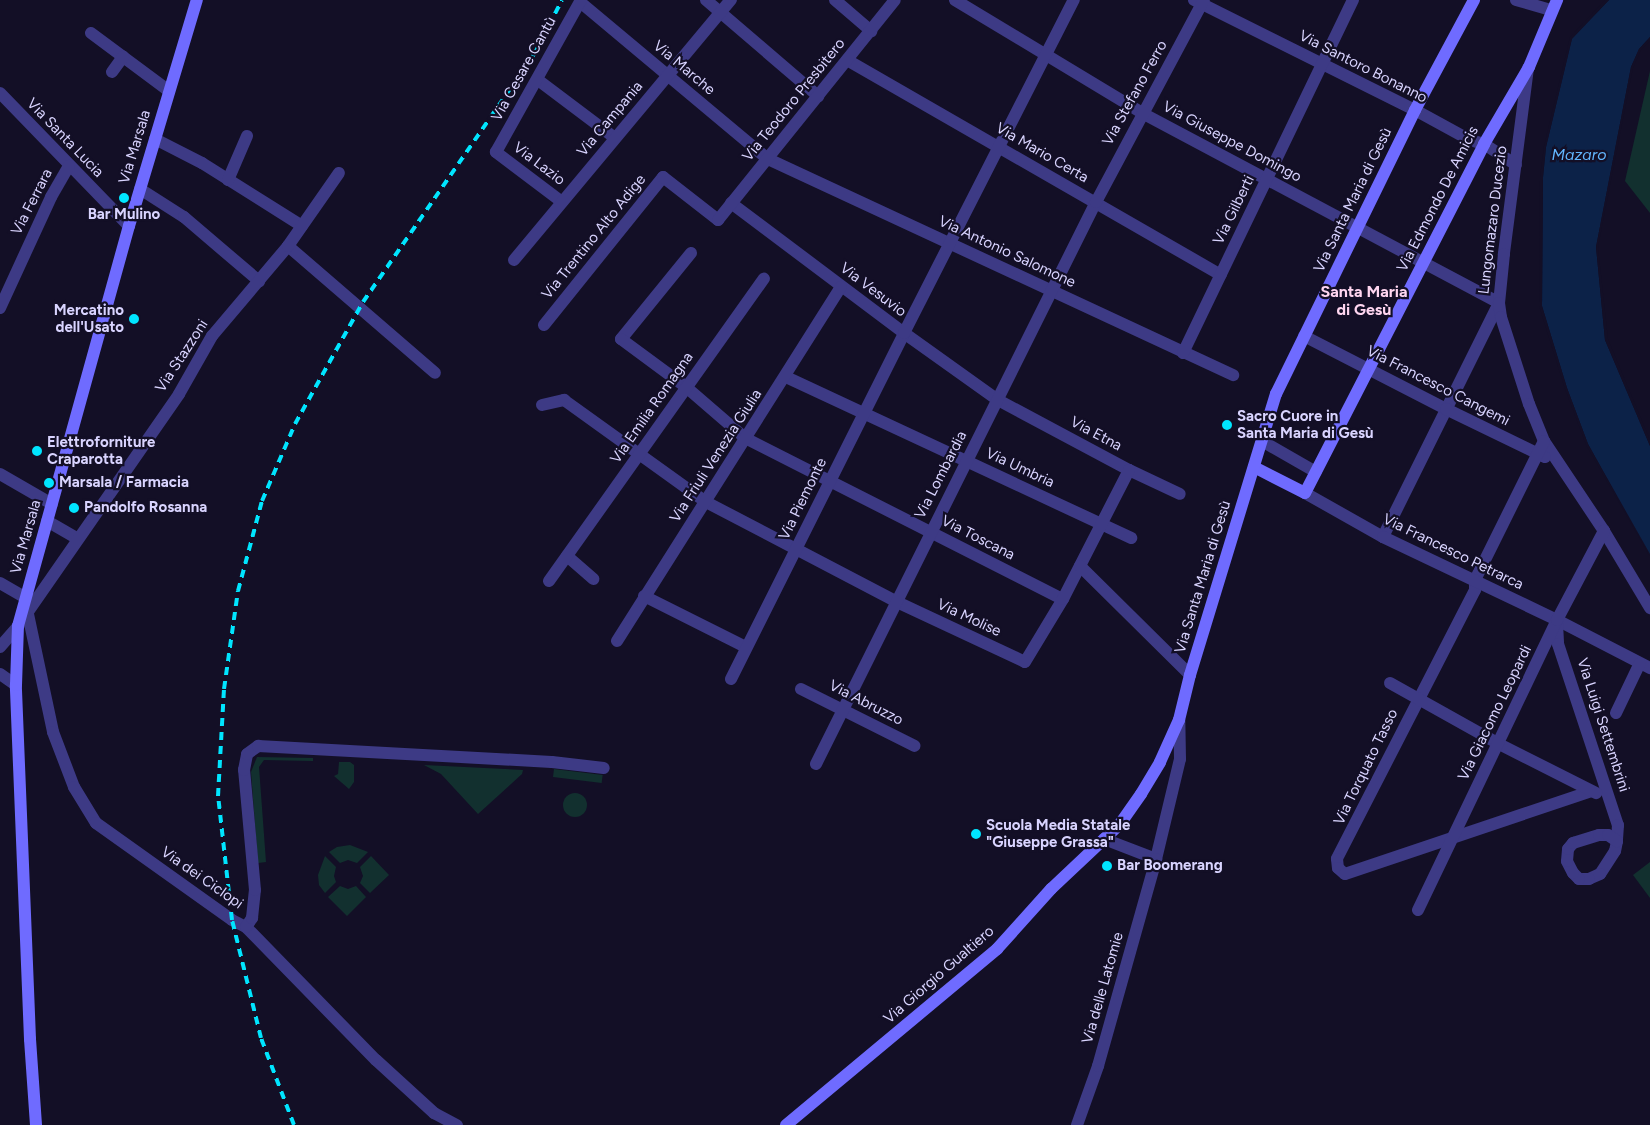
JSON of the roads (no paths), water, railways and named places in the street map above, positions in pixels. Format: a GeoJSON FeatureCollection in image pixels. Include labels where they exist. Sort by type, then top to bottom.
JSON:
{"type":"FeatureCollection","features":[{"type":"Feature","properties":{"kind":"street","name":"Via Marsala"},"geometry":{"type":"LineString","coordinates":[[36,1125],[30,1029],[16,685],[18,626],[26,603],[129,226],[197,0]]}},
{"type":"Feature","properties":{"kind":"street"},"geometry":{"type":"LineString","coordinates":[[706,0],[818,96]]}},
{"type":"Feature","properties":{"kind":"street","name":"Via Campania"},"geometry":{"type":"LineString","coordinates":[[514,260],[731,0]]}},
{"type":"Feature","properties":{"kind":"street"},"geometry":{"type":"LineString","coordinates":[[835,0],[870,31]]}},
{"type":"Feature","properties":{"kind":"street","name":"Via Teodoro Presbitero"},"geometry":{"type":"LineString","coordinates":[[718,220],[895,0]]}},
{"type":"Feature","properties":{"kind":"street","name":"Via Giuseppe Domingo"},"geometry":{"type":"LineString","coordinates":[[955,0],[1142,113],[1499,302]]}},
{"type":"Feature","properties":{"kind":"street","name":"Via Piemonte"},"geometry":{"type":"LineString","coordinates":[[731,679],[904,333],[1074,0]]}},
{"type":"Feature","properties":{"kind":"street","name":"Via Gilberti"},"geometry":{"type":"LineString","coordinates":[[1183,353],[1353,0]]}},
{"type":"Feature","properties":{"kind":"street","name":"Via Santa Maria di Gesù"},"geometry":{"type":"LineString","coordinates":[[1179,720],[1190,675],[1276,394],[1415,110],[1474,0]]}},
{"type":"Feature","properties":{"kind":"street"},"geometry":{"type":"LineString","coordinates":[[1516,0],[1555,5]]}},
{"type":"Feature","properties":{"kind":"street","name":"Via Marche"},"geometry":{"type":"LineString","coordinates":[[580,1],[768,159]]}},
{"type":"Feature","properties":{"kind":"street","name":"Via Cesare Cantù"},"geometry":{"type":"LineString","coordinates":[[496,152],[538,80],[580,1]]}},
{"type":"Feature","properties":{"kind":"street","name":"Via Santoro Bonanno"},"geometry":{"type":"LineString","coordinates":[[1200,1],[1470,140],[1484,144],[1516,165]]}},
{"type":"Feature","properties":{"kind":"street","name":"Via Stefano Ferro"},"geometry":{"type":"LineString","coordinates":[[1096,202],[1200,1]]}},
{"type":"Feature","properties":{"kind":"street","name":"Via Edmondo De Amicis"},"geometry":{"type":"LineString","coordinates":[[1305,493],[1484,144],[1529,67],[1555,5]]}},
{"type":"Feature","properties":{"kind":"street"},"geometry":{"type":"LineString","coordinates":[[92,33],[169,91]]}},
{"type":"Feature","properties":{"kind":"street"},"geometry":{"type":"LineString","coordinates":[[112,72],[123,57]]}},
{"type":"Feature","properties":{"kind":"street","name":"Via Mario Certa"},"geometry":{"type":"LineString","coordinates":[[847,60],[1220,275]]}},
{"type":"Feature","properties":{"kind":"street","name":"Lungomazaro Ducezio"},"geometry":{"type":"LineString","coordinates":[[1529,67],[1499,302],[1501,317],[1529,404],[1544,441],[1604,532],[1650,608]]}},
{"type":"Feature","properties":{"kind":"street"},"geometry":{"type":"LineString","coordinates":[[538,80],[615,138]]}},
{"type":"Feature","properties":{"kind":"street","name":"Via Santa Lucia"},"geometry":{"type":"LineString","coordinates":[[0,93],[129,226]]}},
{"type":"Feature","properties":{"kind":"street"},"geometry":{"type":"LineString","coordinates":[[228,180],[247,136]]}},
{"type":"Feature","properties":{"kind":"street"},"geometry":{"type":"LineString","coordinates":[[155,139],[202,163],[302,226]]}},
{"type":"Feature","properties":{"kind":"street","name":"Via Lazio"},"geometry":{"type":"LineString","coordinates":[[496,152],[562,202]]}},
{"type":"Feature","properties":{"kind":"street","name":"Via Antonio Salomone"},"geometry":{"type":"LineString","coordinates":[[768,159],[1233,375]]}},
{"type":"Feature","properties":{"kind":"street","name":"Via Ferrara"},"geometry":{"type":"LineString","coordinates":[[0,308],[51,197],[69,166]]}},
{"type":"Feature","properties":{"kind":"street","name":"Via Stazzoni"},"geometry":{"type":"LineString","coordinates":[[26,603],[77,538],[178,394],[212,336],[288,246],[339,173]]}},
{"type":"Feature","properties":{"kind":"street","name":"Via Trentino Alto Adige"},"geometry":{"type":"LineString","coordinates":[[544,325],[663,177],[718,220]]}},
{"type":"Feature","properties":{"kind":"street"},"geometry":{"type":"LineString","coordinates":[[140,189],[184,217],[259,281]]}},
{"type":"Feature","properties":{"kind":"street","name":"Via Lombardia"},"geometry":{"type":"LineString","coordinates":[[816,764],[1096,202]]}},
{"type":"Feature","properties":{"kind":"street","name":"Via Vesuvio"},"geometry":{"type":"LineString","coordinates":[[731,203],[841,287],[998,400]]}},
{"type":"Feature","properties":{"kind":"street"},"geometry":{"type":"LineString","coordinates":[[288,246],[434,373]]}},
{"type":"Feature","properties":{"kind":"street","name":"Via Toscana"},"geometry":{"type":"LineString","coordinates":[[691,253],[621,339],[686,387],[745,438],[831,479],[930,532],[1063,599]]}},
{"type":"Feature","properties":{"kind":"street","name":"Via Emilia Romagna"},"geometry":{"type":"LineString","coordinates":[[549,581],[764,279]]}},
{"type":"Feature","properties":{"kind":"street","name":"Via Friuli Venezia Giulia"},"geometry":{"type":"LineString","coordinates":[[617,641],[745,438],[786,377],[841,287]]}},
{"type":"Feature","properties":{"kind":"street"},"geometry":{"type":"LineString","coordinates":[[1383,537],[1499,302]]}},
{"type":"Feature","properties":{"kind":"street","name":"Via Francesco Cangemi"},"geometry":{"type":"LineString","coordinates":[[1304,336],[1446,409],[1559,463]]}},
{"type":"Feature","properties":{"kind":"street","name":"Via Umbria"},"geometry":{"type":"LineString","coordinates":[[786,377],[1131,538]]}},
{"type":"Feature","properties":{"kind":"street","name":"Via Molise"},"geometry":{"type":"LineString","coordinates":[[542,405],[564,400],[706,502],[897,602],[1025,662],[1063,599],[1129,470]]}},
{"type":"Feature","properties":{"kind":"street","name":"Via Etna"},"geometry":{"type":"LineString","coordinates":[[998,400],[1129,470],[1180,494]]}},
{"type":"Feature","properties":{"kind":"street"},"geometry":{"type":"LineString","coordinates":[[1262,441],[1316,472]]}},
{"type":"Feature","properties":{"kind":"street","name":"Via Torquato Tasso"},"geometry":{"type":"LineString","coordinates":[[1544,441],[1475,580],[1475,590],[1337,859],[1338,868],[1345,874],[1591,791]]}},
{"type":"Feature","properties":{"kind":"street","name":"Via Francesco Petrarca"},"geometry":{"type":"LineString","coordinates":[[1254,467],[1383,537],[1557,620],[1645,666],[1616,713]]}},
{"type":"Feature","properties":{"kind":"street"},"geometry":{"type":"LineString","coordinates":[[0,474],[52,504]]}},
{"type":"Feature","properties":{"kind":"street"},"geometry":{"type":"LineString","coordinates":[[48,520],[77,538]]}},
{"type":"Feature","properties":{"kind":"street","name":"Via Giacomo Leopardi"},"geometry":{"type":"LineString","coordinates":[[1418,910],[1557,620],[1604,532]]}},
{"type":"Feature","properties":{"kind":"street"},"geometry":{"type":"LineString","coordinates":[[567,556],[594,579]]}},
{"type":"Feature","properties":{"kind":"street"},"geometry":{"type":"LineString","coordinates":[[1080,566],[1190,675]]}},
{"type":"Feature","properties":{"kind":"street"},"geometry":{"type":"LineString","coordinates":[[0,583],[26,603]]}},
{"type":"Feature","properties":{"kind":"street"},"geometry":{"type":"LineString","coordinates":[[644,596],[746,647]]}},
{"type":"Feature","properties":{"kind":"street","name":"Via dei Ciclopi"},"geometry":{"type":"LineString","coordinates":[[26,603],[53,732],[74,787],[96,824],[246,928],[376,1060],[434,1112],[457,1125]]}},
{"type":"Feature","properties":{"kind":"street","name":"Via Luigi Settembrini"},"geometry":{"type":"LineString","coordinates":[[1557,620],[1558,644],[1611,801],[1618,825],[1617,841]]}},
{"type":"Feature","properties":{"kind":"street"},"geometry":{"type":"LineString","coordinates":[[0,647],[18,626]]}},
{"type":"Feature","properties":{"kind":"street"},"geometry":{"type":"LineString","coordinates":[[0,674],[16,685]]}},
{"type":"Feature","properties":{"kind":"street"},"geometry":{"type":"LineString","coordinates":[[1390,683],[1499,744],[1611,801]]}},
{"type":"Feature","properties":{"kind":"street","name":"Via Abruzzo"},"geometry":{"type":"LineString","coordinates":[[802,689],[915,746]]}},
{"type":"Feature","properties":{"kind":"street","name":"Via Giorgio Gualtiero"},"geometry":{"type":"LineString","coordinates":[[786,1125],[997,949],[1051,889],[1120,824],[1160,762],[1179,720]]}},
{"type":"Feature","properties":{"kind":"street","name":"Via delle Latomie"},"geometry":{"type":"LineString","coordinates":[[1078,1125],[1103,1048],[1156,859],[1180,759],[1179,720]]}},
{"type":"Feature","properties":{"kind":"street"},"geometry":{"type":"LineString","coordinates":[[246,928],[252,918],[255,890],[244,770],[247,754],[258,746],[552,762],[604,768]]}},
{"type":"Feature","properties":{"kind":"street"},"geometry":{"type":"LineString","coordinates":[[1104,838],[1156,859]]}},
{"type":"Feature","properties":{"kind":"water","name":"Mazaro"},"geometry":{"type":"Polygon","coordinates":[[[1609,0],[1650,0],[1650,37],[1639,49],[1631,67],[1596,247],[1605,340],[1650,446],[1650,554],[1588,444],[1567,388],[1542,306],[1543,177],[1546,147],[1572,38],[1609,0]]]}},
{"type":"Feature","properties":{"kind":"railway"},"geometry":{"type":"LineString","coordinates":[[294,1125],[261,1038],[232,920],[218,796],[224,689],[238,591],[262,501],[295,424],[363,302],[536,51],[562,0]]}},
{"type":"Feature","properties":{"kind":"place","name":"Bar Mulino"},"geometry":{"type":"Point","coordinates":[124,198]}},
{"type":"Feature","properties":{"kind":"place","name":"Mercatino dell'Usato"},"geometry":{"type":"Point","coordinates":[134,319]}},
{"type":"Feature","properties":{"kind":"place","name":"Sacro Cuore in Santa Maria di Gesù"},"geometry":{"type":"Point","coordinates":[1227,425]}},
{"type":"Feature","properties":{"kind":"place","name":"Elettroforniture Craparotta"},"geometry":{"type":"Point","coordinates":[37,451]}},
{"type":"Feature","properties":{"kind":"place","name":"Marsala / Farmacia"},"geometry":{"type":"Point","coordinates":[49,483]}},
{"type":"Feature","properties":{"kind":"place","name":"Pandolfo Rosanna"},"geometry":{"type":"Point","coordinates":[74,508]}},
{"type":"Feature","properties":{"kind":"place","name":"Scuola Media Statale \"Giuseppe Grassa\""},"geometry":{"type":"Point","coordinates":[976,834]}},
{"type":"Feature","properties":{"kind":"place","name":"Bar Boomerang"},"geometry":{"type":"Point","coordinates":[1107,866]}},
{"type":"Feature","properties":{"kind":"district","name":"Santa Maria di Gesù"},"geometry":{"type":"Point","coordinates":[1364,301]}}]}
